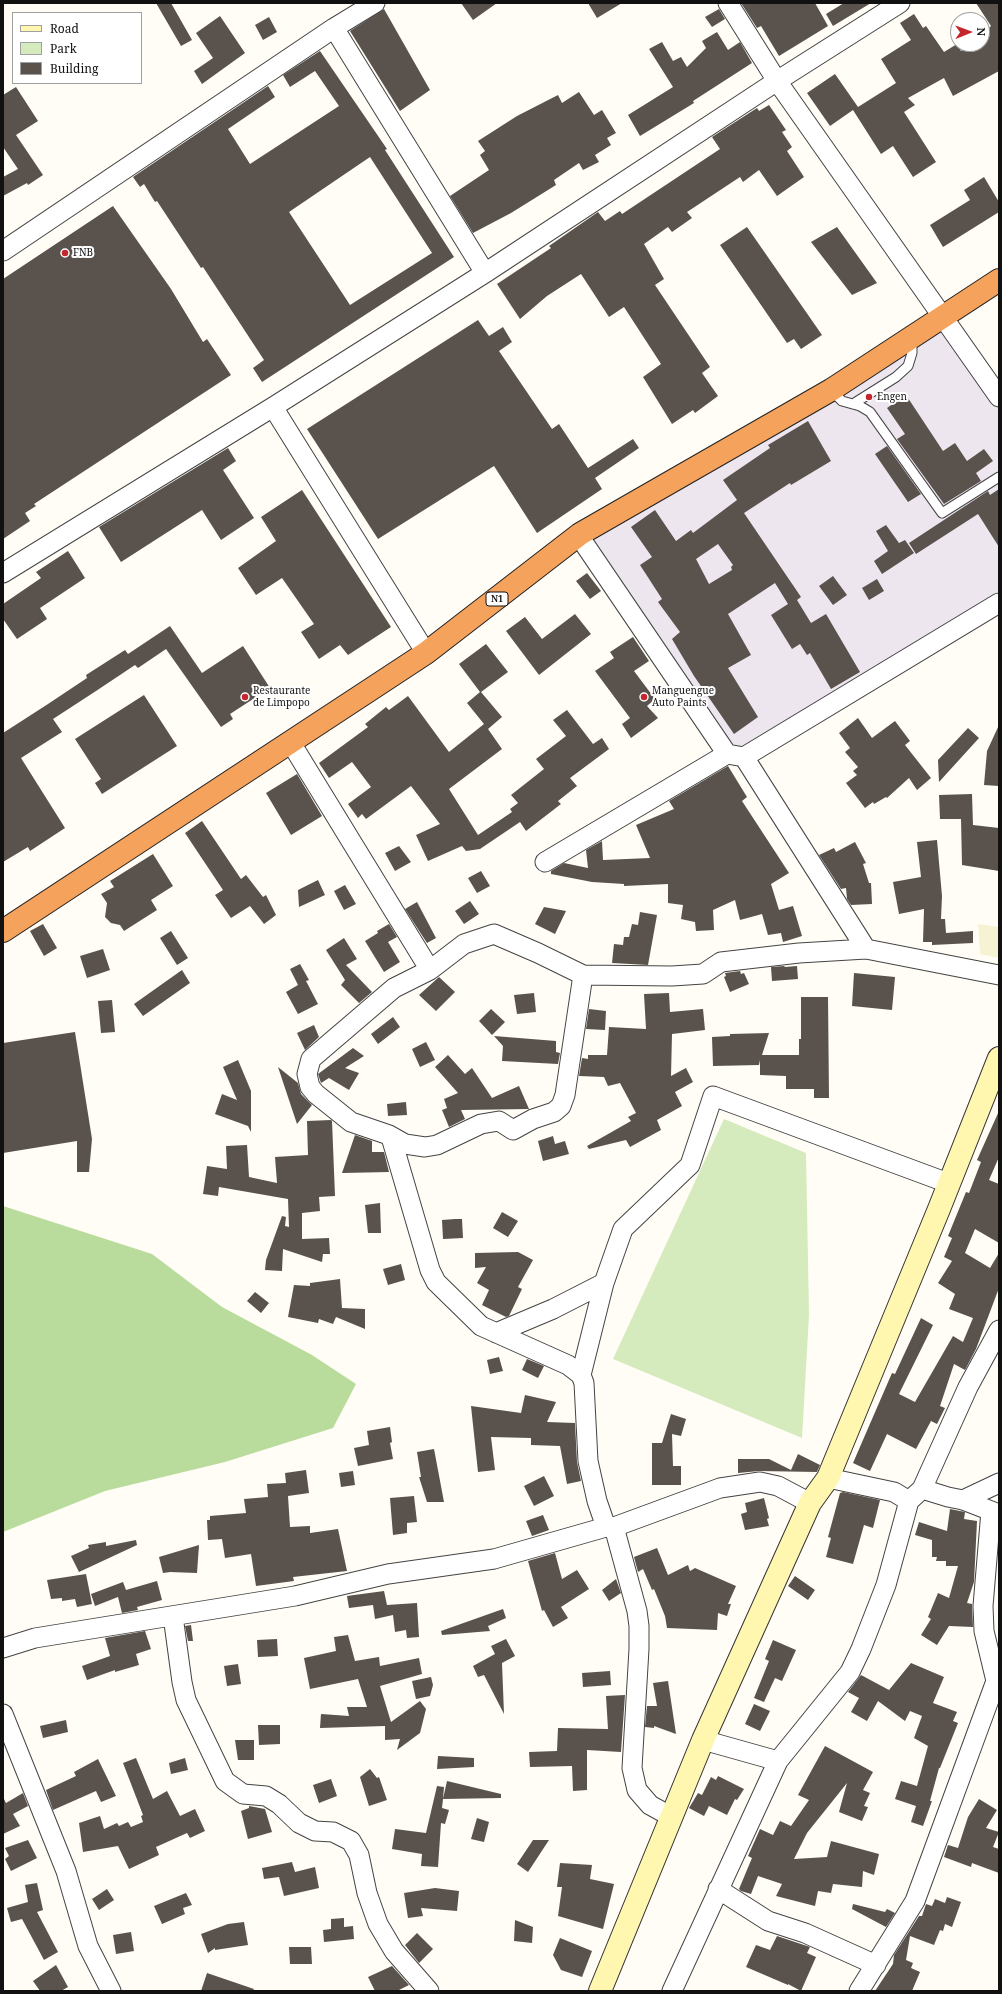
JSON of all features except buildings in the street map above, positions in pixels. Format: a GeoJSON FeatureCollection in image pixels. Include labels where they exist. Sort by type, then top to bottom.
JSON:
{"type":"FeatureCollection","features":[{"type":"Feature","properties":{"kind":"highway","name":"N1"},"geometry":{"type":"LineString","coordinates":[[3,931],[426,653],[580,534],[831,390],[999,280]]}},
{"type":"Feature","properties":{"kind":"street"},"geometry":{"type":"LineString","coordinates":[[3,251],[334,28],[375,3]]}},
{"type":"Feature","properties":{"kind":"street"},"geometry":{"type":"LineString","coordinates":[[728,3],[777,81],[999,398]]}},
{"type":"Feature","properties":{"kind":"street"},"geometry":{"type":"LineString","coordinates":[[3,573],[273,407],[485,273],[777,81],[900,3]]}},
{"type":"Feature","properties":{"kind":"street"},"geometry":{"type":"LineString","coordinates":[[334,28],[485,273]]}},
{"type":"Feature","properties":{"kind":"street"},"geometry":{"type":"LineString","coordinates":[[273,407],[426,653]]}},
{"type":"Feature","properties":{"kind":"street"},"geometry":{"type":"LineString","coordinates":[[580,534],[581,540],[735,756],[866,949]]}},
{"type":"Feature","properties":{"kind":"street"},"geometry":{"type":"LineString","coordinates":[[545,862],[735,756],[999,603]]}},
{"type":"Feature","properties":{"kind":"street"},"geometry":{"type":"LineString","coordinates":[[290,743],[430,970]]}},
{"type":"Feature","properties":{"kind":"street"},"geometry":{"type":"LineString","coordinates":[[583,975],[565,1095],[561,1106],[554,1112],[533,1119],[513,1130],[499,1121],[481,1124],[437,1145],[425,1147],[405,1144],[352,1122],[316,1094],[310,1087],[307,1074],[311,1059],[394,988],[430,970],[464,944],[494,934],[583,975],[672,976],[703,974],[721,962],[799,952],[866,949],[999,975]]}},
{"type":"Feature","properties":{"kind":"street"},"geometry":{"type":"LineString","coordinates":[[600,1991],[670,1816],[703,1740],[810,1503],[828,1478],[999,1058]]}},
{"type":"Feature","properties":{"kind":"street"},"geometry":{"type":"LineString","coordinates":[[581,1375],[604,1283],[623,1229],[690,1165],[712,1096],[948,1183]]}},
{"type":"Feature","properties":{"kind":"street"},"geometry":{"type":"LineString","coordinates":[[391,1137],[430,1270],[436,1282],[469,1316],[481,1326],[568,1365],[581,1375],[584,1383],[588,1461],[597,1501],[610,1527],[637,1611],[639,1626],[632,1768],[637,1790],[650,1805],[670,1816]]}},
{"type":"Feature","properties":{"kind":"street"},"geometry":{"type":"LineString","coordinates":[[496,1333],[553,1309],[604,1283]]}},
{"type":"Feature","properties":{"kind":"street"},"geometry":{"type":"LineString","coordinates":[[672,1991],[778,1761],[850,1672],[861,1649],[886,1586],[915,1495],[968,1387],[999,1330]]}},
{"type":"Feature","properties":{"kind":"street"},"geometry":{"type":"LineString","coordinates":[[828,1478],[894,1492],[948,1497],[963,1500],[995,1513],[983,1606],[984,1631],[997,1681],[915,1901],[859,1991]]}},
{"type":"Feature","properties":{"kind":"street"},"geometry":{"type":"LineString","coordinates":[[3,1648],[35,1638],[295,1596],[388,1574],[494,1559],[610,1527],[720,1488],[760,1482],[778,1486],[810,1503]]}},
{"type":"Feature","properties":{"kind":"street"},"geometry":{"type":"LineString","coordinates":[[963,1500],[999,1483]]}},
{"type":"Feature","properties":{"kind":"street"},"geometry":{"type":"LineString","coordinates":[[173,1616],[186,1700],[225,1781],[244,1794],[266,1796],[279,1804],[299,1823],[315,1830],[333,1832],[351,1841],[359,1855],[367,1893],[378,1924],[394,1951],[429,1991]]}},
{"type":"Feature","properties":{"kind":"street"},"geometry":{"type":"LineString","coordinates":[[3,1714],[66,1871],[88,1946],[111,1991]]}},
{"type":"Feature","properties":{"kind":"street"},"geometry":{"type":"LineString","coordinates":[[703,1740],[778,1761]]}},
{"type":"Feature","properties":{"kind":"street"},"geometry":{"type":"LineString","coordinates":[[718,1890],[768,1921],[805,1933],[876,1965]]}},
{"type":"Feature","properties":{"kind":"lane"},"geometry":{"type":"LineString","coordinates":[[853,404],[896,377],[908,366],[912,353],[912,337]]}},
{"type":"Feature","properties":{"kind":"lane"},"geometry":{"type":"LineString","coordinates":[[831,390],[842,402],[853,404],[870,412],[942,513],[999,477]]}},
{"type":"Feature","properties":{"kind":"shaded area"},"geometry":{"type":"Polygon","coordinates":[[[943,317],[999,397],[999,601],[733,755],[581,540],[943,317]]]}},
{"type":"Feature","properties":{"kind":"shaded area"},"geometry":{"type":"Polygon","coordinates":[[[978,924],[999,927],[999,958],[980,954],[978,924]]]}},
{"type":"Feature","properties":{"kind":"green space"},"geometry":{"type":"Polygon","coordinates":[[[724,1119],[806,1153],[809,1315],[802,1438],[613,1359],[724,1119]]]}},
{"type":"Feature","properties":{"kind":"green space"},"geometry":{"type":"Polygon","coordinates":[[[3,1206],[152,1254],[222,1307],[312,1355],[356,1384],[333,1428],[225,1462],[105,1491],[3,1532],[3,1206]]]}},
{"type":"Feature","properties":{"kind":"place","name":"FNB"},"geometry":{"type":"Point","coordinates":[65,253]}},
{"type":"Feature","properties":{"kind":"place","name":"Engen"},"geometry":{"type":"Point","coordinates":[869,397]}},
{"type":"Feature","properties":{"kind":"place","name":"Restaurante de Limpopo"},"geometry":{"type":"Point","coordinates":[245,697]}},
{"type":"Feature","properties":{"kind":"place","name":"Manguengue Auto Paints"},"geometry":{"type":"Point","coordinates":[644,697]}}]}
